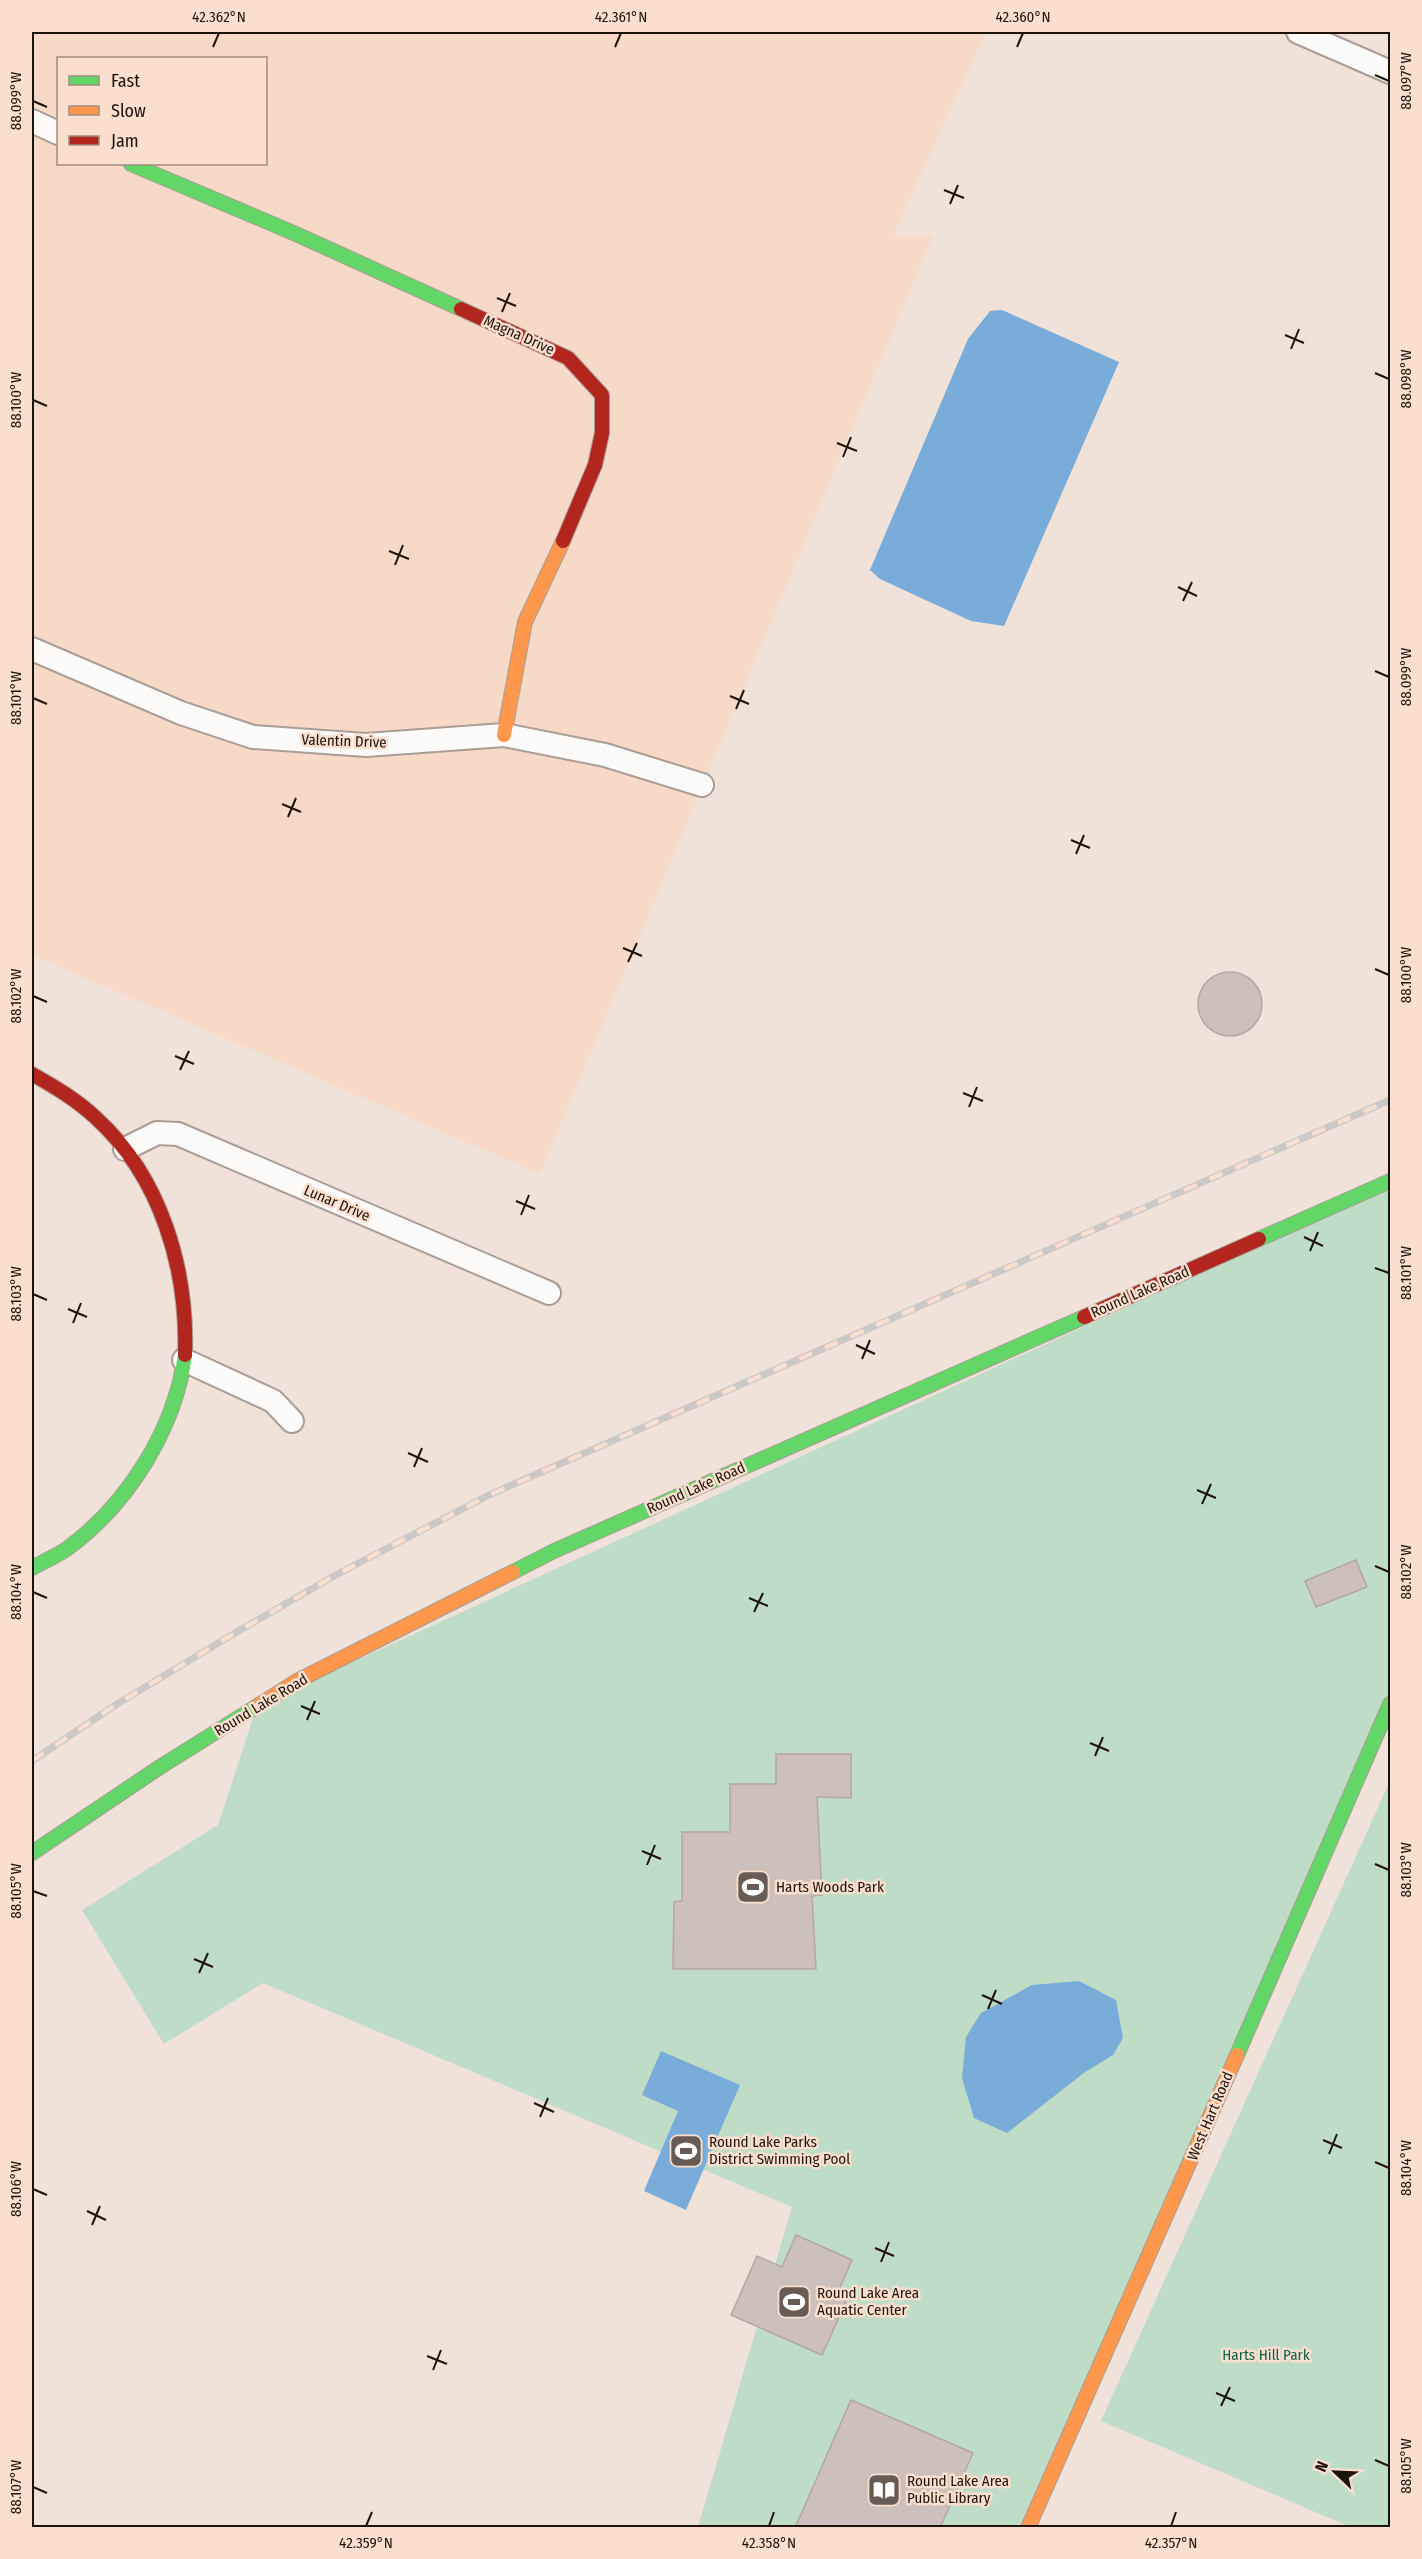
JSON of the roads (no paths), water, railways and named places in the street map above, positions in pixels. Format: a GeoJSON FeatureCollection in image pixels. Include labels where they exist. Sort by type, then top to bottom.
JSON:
{"type":"FeatureCollection","features":[{"type":"Feature","properties":{"kind":"street"},"geometry":{"type":"LineString","coordinates":[[1298,32],[1390,72]]}},
{"type":"Feature","properties":{"kind":"street"},"geometry":{"type":"LineString","coordinates":[[32,121],[57,133]]}},
{"type":"Feature","properties":{"kind":"street","name":"Magna Drive"},"geometry":{"type":"LineString","coordinates":[[133,165],[296,234],[568,358],[602,395],[602,433],[595,465],[567,533],[525,622],[504,735]]}},
{"type":"Feature","properties":{"kind":"street","name":"Valentin Drive"},"geometry":{"type":"LineString","coordinates":[[32,649],[181,713],[253,737],[366,745],[504,735],[605,755],[702,785]]}},
{"type":"Feature","properties":{"kind":"street"},"geometry":{"type":"LineString","coordinates":[[32,1074],[57,1086],[112,1132],[149,1182],[172,1236],[184,1300],[184,1360],[169,1414],[140,1474],[107,1515],[70,1548],[32,1568]]}},
{"type":"Feature","properties":{"kind":"street","name":"Lunar Drive"},"geometry":{"type":"LineString","coordinates":[[125,1149],[157,1133],[178,1134],[549,1293]]}},
{"type":"Feature","properties":{"kind":"street","name":"Round Lake Road"},"geometry":{"type":"LineString","coordinates":[[32,1853],[160,1767],[297,1681],[544,1556],[1390,1181]]}},
{"type":"Feature","properties":{"kind":"street"},"geometry":{"type":"LineString","coordinates":[[184,1360],[273,1401],[292,1421]]}},
{"type":"Feature","properties":{"kind":"street","name":"West Hart Road"},"geometry":{"type":"LineString","coordinates":[[1028,2528],[1143,2273],[1249,2023],[1390,1704]]}},
{"type":"Feature","properties":{"kind":"water"},"geometry":{"type":"Polygon","coordinates":[[[1002,310],[1119,362],[1004,626],[971,621],[880,579],[870,570],[968,339],[990,311],[1002,310]]]}},
{"type":"Feature","properties":{"kind":"water"},"geometry":{"type":"Polygon","coordinates":[[[1079,1981],[1116,2000],[1123,2038],[1113,2055],[1085,2072],[1007,2133],[974,2118],[962,2078],[966,2037],[981,2013],[1032,1985],[1079,1981]]]}},
{"type":"Feature","properties":{"kind":"water","name":"Round Lake Parks District Swimming Pool"},"geometry":{"type":"Polygon","coordinates":[[[661,2051],[740,2085],[686,2210],[644,2191],[678,2111],[642,2095],[661,2051]]]}},
{"type":"Feature","properties":{"kind":"railway"},"geometry":{"type":"LineString","coordinates":[[32,1761],[117,1704],[235,1633],[334,1576],[489,1495],[1390,1100]]}},
{"type":"Feature","properties":{"kind":"place","name":"Harts Woods Park"},"geometry":{"type":"Point","coordinates":[753,1887]}},
{"type":"Feature","properties":{"kind":"place","name":"Round Lake Parks District Swimming Pool"},"geometry":{"type":"Point","coordinates":[686,2151]}},
{"type":"Feature","properties":{"kind":"place","name":"Round Lake Area Aquatic Center"},"geometry":{"type":"Point","coordinates":[794,2302]}},
{"type":"Feature","properties":{"kind":"place","name":"Round Lake Area Public Library"},"geometry":{"type":"Point","coordinates":[884,2490]}},
{"type":"Feature","properties":{"kind":"park label","name":"Harts Hill Park"},"geometry":{"type":"Point","coordinates":[1266,2355]}}]}
